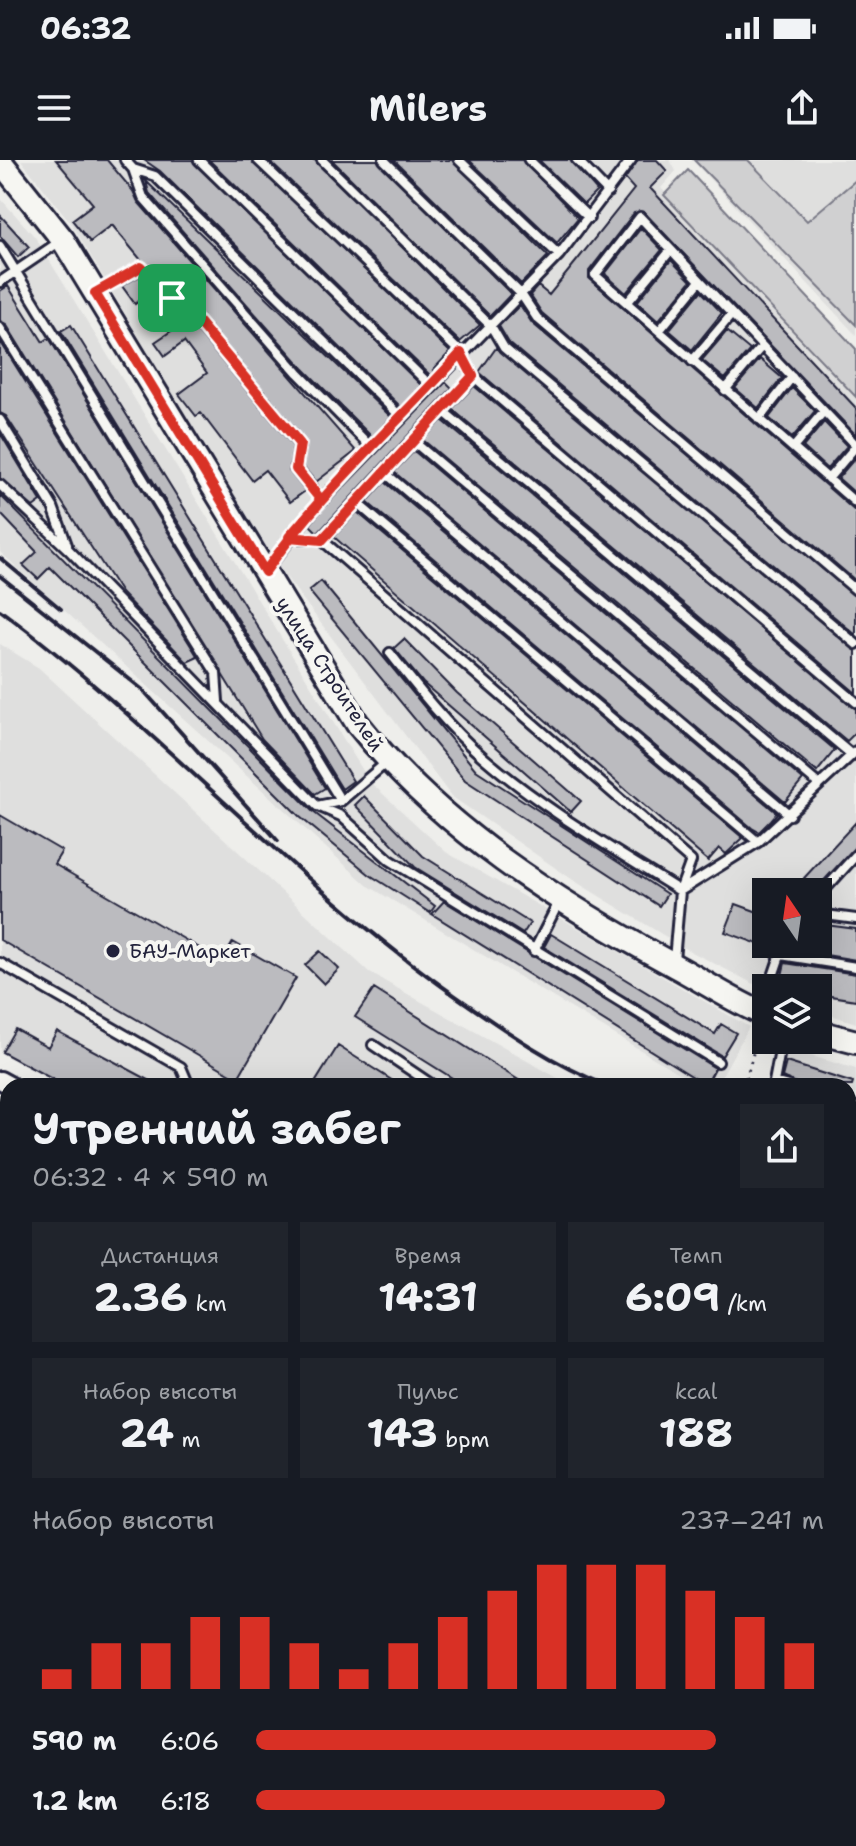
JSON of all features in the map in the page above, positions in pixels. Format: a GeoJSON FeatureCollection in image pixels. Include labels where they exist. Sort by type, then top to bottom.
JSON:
{"type":"FeatureCollection","features":[{"type":"Feature","properties":{"kind":"main road","name":"улица Строителей"},"geometry":{"type":"LineString","coordinates":[[0,161],[63,240],[357,723],[387,762],[485,847],[560,900],[673,965],[752,1004]]}},
{"type":"Feature","properties":{"kind":"main road"},"geometry":{"type":"LineString","coordinates":[[832,1036],[856,1042]]}},
{"type":"Feature","properties":{"kind":"lane"},"geometry":{"type":"LineString","coordinates":[[125,160],[133,169],[143,197],[152,208],[298,373],[371,447]]}},
{"type":"Feature","properties":{"kind":"lane"},"geometry":{"type":"LineString","coordinates":[[199,160],[431,386]]}},
{"type":"Feature","properties":{"kind":"lane"},"geometry":{"type":"LineString","coordinates":[[258,160],[461,353],[473,376],[856,702]]}},
{"type":"Feature","properties":{"kind":"lane"},"geometry":{"type":"LineString","coordinates":[[322,160],[491,326],[504,348],[856,644]]}},
{"type":"Feature","properties":{"kind":"lane"},"geometry":{"type":"LineString","coordinates":[[384,160],[521,294],[537,318],[856,590]]}},
{"type":"Feature","properties":{"kind":"lane"},"geometry":{"type":"LineString","coordinates":[[459,160],[559,255]]}},
{"type":"Feature","properties":{"kind":"lane"},"geometry":{"type":"LineString","coordinates":[[529,160],[589,218]]}},
{"type":"Feature","properties":{"kind":"lane"},"geometry":{"type":"LineString","coordinates":[[577,160],[608,192]]}},
{"type":"Feature","properties":{"kind":"lane"},"geometry":{"type":"LineString","coordinates":[[265,572],[289,537],[321,500],[559,255],[631,160]]}},
{"type":"Feature","properties":{"kind":"lane"},"geometry":{"type":"LineString","coordinates":[[133,169],[155,176],[401,417]]}},
{"type":"Feature","properties":{"kind":"lane"},"geometry":{"type":"LineString","coordinates":[[828,479],[856,446],[640,217],[595,275],[725,390],[793,448],[828,479],[856,503]]}},
{"type":"Feature","properties":{"kind":"lane"},"geometry":{"type":"LineString","coordinates":[[0,282],[63,240]]}},
{"type":"Feature","properties":{"kind":"lane"},"geometry":{"type":"LineString","coordinates":[[0,246],[10,257],[15,272],[341,801]]}},
{"type":"Feature","properties":{"kind":"lane"},"geometry":{"type":"LineString","coordinates":[[627,303],[671,250]]}},
{"type":"Feature","properties":{"kind":"lane"},"geometry":{"type":"LineString","coordinates":[[95,293],[141,267],[172,298],[180,300],[300,444],[296,469],[321,500]]}},
{"type":"Feature","properties":{"kind":"lane"},"geometry":{"type":"LineString","coordinates":[[659,331],[700,281]]}},
{"type":"Feature","properties":{"kind":"lane"},"geometry":{"type":"LineString","coordinates":[[692,361],[732,314]]}},
{"type":"Feature","properties":{"kind":"lane"},"geometry":{"type":"LineString","coordinates":[[0,328],[216,673],[218,701]]}},
{"type":"Feature","properties":{"kind":"lane"},"geometry":{"type":"LineString","coordinates":[[725,390],[762,346]]}},
{"type":"Feature","properties":{"kind":"lane"},"geometry":{"type":"LineString","coordinates":[[322,540],[473,376]]}},
{"type":"Feature","properties":{"kind":"lane"},"geometry":{"type":"LineString","coordinates":[[759,419],[792,377]]}},
{"type":"Feature","properties":{"kind":"lane"},"geometry":{"type":"LineString","coordinates":[[442,410],[854,753],[817,783],[790,815],[758,842],[680,891]]}},
{"type":"Feature","properties":{"kind":"lane"},"geometry":{"type":"LineString","coordinates":[[793,448],[824,411]]}},
{"type":"Feature","properties":{"kind":"lane"},"geometry":{"type":"LineString","coordinates":[[0,420],[53,507],[68,549]]}},
{"type":"Feature","properties":{"kind":"lane"},"geometry":{"type":"LineString","coordinates":[[413,441],[817,783]]}},
{"type":"Feature","properties":{"kind":"lane"},"geometry":{"type":"LineString","coordinates":[[384,472],[790,815]]}},
{"type":"Feature","properties":{"kind":"lane"},"geometry":{"type":"LineString","coordinates":[[0,485],[68,549],[317,806],[341,816],[390,860],[718,1062]]}},
{"type":"Feature","properties":{"kind":"lane"},"geometry":{"type":"LineString","coordinates":[[357,503],[758,842]]}},
{"type":"Feature","properties":{"kind":"lane"},"geometry":{"type":"LineString","coordinates":[[289,537],[322,540],[691,861],[680,891],[673,965]]}},
{"type":"Feature","properties":{"kind":"lane"},"geometry":{"type":"LineString","coordinates":[[390,653],[427,700],[483,757],[560,816],[680,891]]}},
{"type":"Feature","properties":{"kind":"lane"},"geometry":{"type":"LineString","coordinates":[[317,806],[341,801],[387,762]]}},
{"type":"Feature","properties":{"kind":"lane"},"geometry":{"type":"LineString","coordinates":[[832,883],[854,861]]}},
{"type":"Feature","properties":{"kind":"lane"},"geometry":{"type":"LineString","coordinates":[[534,951],[560,900]]}},
{"type":"Feature","properties":{"kind":"lane"},"geometry":{"type":"LineString","coordinates":[[832,916],[856,919]]}},
{"type":"Feature","properties":{"kind":"lane"},"geometry":{"type":"LineString","coordinates":[[800,958],[856,967]]}},
{"type":"Feature","properties":{"kind":"lane"},"geometry":{"type":"LineString","coordinates":[[0,963],[181,1067],[186,1078]]}},
{"type":"Feature","properties":{"kind":"lane"},"geometry":{"type":"LineString","coordinates":[[373,1045],[422,1078]]}},
{"type":"Feature","properties":{"kind":"lane"},"geometry":{"type":"LineString","coordinates":[[775,1078],[779,1054]]}},
{"type":"Feature","properties":{"kind":"path"},"geometry":{"type":"LineString","coordinates":[[747,1078],[754,1054]]}},
{"type":"Feature","properties":{"kind":"shaded area"},"geometry":{"type":"Polygon","coordinates":[[[21,160],[670,160],[676,171],[661,188],[856,395],[856,1023],[832,1015],[832,974],[752,974],[752,983],[686,949],[573,880],[451,796],[268,553],[71,223],[21,160]]]}},
{"type":"Feature","properties":{"kind":"shaded area"},"geometry":{"type":"Polygon","coordinates":[[[692,160],[856,160],[856,335],[692,160]]]}},
{"type":"Feature","properties":{"kind":"shaded area"},"geometry":{"type":"Polygon","coordinates":[[[694,160],[748,160],[807,221],[856,180],[856,325],[694,160]]]}},
{"type":"Feature","properties":{"kind":"shaded area"},"geometry":{"type":"Polygon","coordinates":[[[688,170],[856,349],[856,397],[664,195],[688,170]]]}},
{"type":"Feature","properties":{"kind":"shaded area"},"geometry":{"type":"Polygon","coordinates":[[[0,198],[35,237],[370,782],[446,852],[749,1027],[720,1078],[687,1078],[367,885],[0,552],[0,198]]]}},
{"type":"Feature","properties":{"kind":"shaded area"},"geometry":{"type":"Polygon","coordinates":[[[0,644],[39,668],[370,973],[558,1078],[50,1078],[0,1051],[0,644]]]}},
{"type":"Feature","properties":{"kind":"shaded area"},"geometry":{"type":"Polygon","coordinates":[[[775,1054],[804,1054],[856,1069],[856,1078],[767,1078],[775,1054]]]}},
{"type":"Feature","properties":{"kind":"building"},"geometry":{"type":"Polygon","coordinates":[[[56,160],[107,160],[133,191],[138,202],[356,451],[316,482],[303,467],[305,440],[185,296],[176,292],[141,260],[112,225],[90,242],[72,220],[93,204],[56,160]]]}},
{"type":"Feature","properties":{"kind":"building"},"geometry":{"type":"Polygon","coordinates":[[[144,160],[192,160],[422,386],[401,407],[160,171],[144,160]]]}},
{"type":"Feature","properties":{"kind":"building"},"geometry":{"type":"Polygon","coordinates":[[[209,160],[251,160],[450,352],[433,370],[435,372],[431,376],[209,160]]]}},
{"type":"Feature","properties":{"kind":"building"},"geometry":{"type":"Polygon","coordinates":[[[268,160],[315,160],[480,325],[460,342],[268,160]]]}},
{"type":"Feature","properties":{"kind":"building"},"geometry":{"type":"Polygon","coordinates":[[[332,160],[377,160],[511,294],[490,316],[332,160]]]}},
{"type":"Feature","properties":{"kind":"building"},"geometry":{"type":"Polygon","coordinates":[[[394,160],[452,160],[548,256],[521,284],[394,160]]]}},
{"type":"Feature","properties":{"kind":"building"},"geometry":{"type":"Polygon","coordinates":[[[469,160],[522,160],[578,218],[557,243],[469,160]]]}},
{"type":"Feature","properties":{"kind":"building"},"geometry":{"type":"Polygon","coordinates":[[[539,160],[570,160],[597,191],[584,204],[539,160]]]}},
{"type":"Feature","properties":{"kind":"building"},"geometry":{"type":"Polygon","coordinates":[[[638,160],[657,160],[667,171],[650,188],[856,408],[856,435],[644,212],[634,213],[589,271],[589,278],[856,512],[856,581],[542,313],[530,295],[538,286],[549,295],[579,258],[634,189],[625,179],[638,160]]]}},
{"type":"Feature","properties":{"kind":"building"},"geometry":{"type":"Polygon","coordinates":[[[146,181],[391,417],[372,437],[303,368],[149,193],[146,181]]]}},
{"type":"Feature","properties":{"kind":"building"},"geometry":{"type":"Polygon","coordinates":[[[0,215],[29,247],[18,257],[0,236],[0,215]]]}},
{"type":"Feature","properties":{"kind":"building"},"geometry":{"type":"Polygon","coordinates":[[[641,228],[662,250],[626,293],[605,274],[641,228]]]}},
{"type":"Feature","properties":{"kind":"building"},"geometry":{"type":"Polygon","coordinates":[[[671,260],[691,281],[658,321],[637,302],[671,260]]]}},
{"type":"Feature","properties":{"kind":"building"},"geometry":{"type":"Polygon","coordinates":[[[140,276],[167,303],[176,306],[293,446],[289,471],[305,491],[290,502],[265,470],[252,480],[201,413],[196,416],[179,394],[207,373],[184,342],[165,356],[155,342],[174,329],[148,294],[135,304],[122,286],[140,276]]]}},
{"type":"Feature","properties":{"kind":"building"},"geometry":{"type":"Polygon","coordinates":[[[8,286],[43,342],[49,338],[325,788],[315,794],[262,739],[6,324],[0,321],[0,291],[8,286]]]}},
{"type":"Feature","properties":{"kind":"building"},"geometry":{"type":"Polygon","coordinates":[[[701,291],[722,313],[692,350],[669,330],[701,291]]]}},
{"type":"Feature","properties":{"kind":"building"},"geometry":{"type":"Polygon","coordinates":[[[520,305],[532,323],[856,597],[856,635],[509,343],[499,326],[520,305]]]}},
{"type":"Feature","properties":{"kind":"building"},"geometry":{"type":"Polygon","coordinates":[[[71,325],[353,781],[342,789],[61,331],[71,325]]]}},
{"type":"Feature","properties":{"kind":"building"},"geometry":{"type":"Polygon","coordinates":[[[727,331],[750,350],[725,379],[702,360],[727,331]]]}},
{"type":"Feature","properties":{"kind":"building"},"geometry":{"type":"Polygon","coordinates":[[[0,341],[198,657],[187,662],[121,593],[6,416],[0,413],[0,341]]]}},
{"type":"Feature","properties":{"kind":"building"},"geometry":{"type":"Polygon","coordinates":[[[496,348],[856,651],[856,693],[479,372],[496,348]]]}},
{"type":"Feature","properties":{"kind":"building"},"geometry":{"type":"Polygon","coordinates":[[[760,359],[782,378],[758,408],[735,388],[760,359]]]}},
{"type":"Feature","properties":{"kind":"building"},"geometry":{"type":"Polygon","coordinates":[[[446,382],[452,388],[318,533],[310,525],[325,506],[446,382]]]}},
{"type":"Feature","properties":{"kind":"building"},"geometry":{"type":"Polygon","coordinates":[[[474,386],[856,709],[856,732],[847,741],[452,409],[474,386]]]}},
{"type":"Feature","properties":{"kind":"building"},"geometry":{"type":"Polygon","coordinates":[[[792,388],[815,411],[792,438],[769,418],[792,388]]]}},
{"type":"Feature","properties":{"kind":"building"},"geometry":{"type":"Polygon","coordinates":[[[442,420],[835,750],[817,772],[423,440],[442,420]]]}},
{"type":"Feature","properties":{"kind":"building"},"geometry":{"type":"Polygon","coordinates":[[[824,422],[847,446],[827,469],[803,447],[824,422]]]}},
{"type":"Feature","properties":{"kind":"building"},"geometry":{"type":"Polygon","coordinates":[[[0,433],[41,501],[33,507],[0,478],[0,433]]]}},
{"type":"Feature","properties":{"kind":"building"},"geometry":{"type":"Polygon","coordinates":[[[414,451],[803,780],[785,802],[394,472],[414,451]]]}},
{"type":"Feature","properties":{"kind":"building"},"geometry":{"type":"Polygon","coordinates":[[[856,457],[856,494],[838,478],[856,457]]]}},
{"type":"Feature","properties":{"kind":"building"},"geometry":{"type":"Polygon","coordinates":[[[385,482],[777,813],[771,820],[759,832],[752,828],[367,502],[385,482]]]}},
{"type":"Feature","properties":{"kind":"building"},"geometry":{"type":"Polygon","coordinates":[[[0,495],[312,811],[435,906],[430,913],[370,875],[300,817],[50,567],[38,579],[23,565],[37,552],[0,513],[0,495]]]}},
{"type":"Feature","properties":{"kind":"building"},"geometry":{"type":"Polygon","coordinates":[[[357,512],[743,838],[726,854],[719,848],[708,861],[334,537],[357,512]]]}},
{"type":"Feature","properties":{"kind":"building"},"geometry":{"type":"Polygon","coordinates":[[[321,581],[476,770],[667,894],[659,906],[465,780],[309,591],[321,581]]]}},
{"type":"Feature","properties":{"kind":"building"},"geometry":{"type":"Polygon","coordinates":[[[404,639],[457,693],[581,801],[571,812],[423,683],[394,648],[404,639]]]}},
{"type":"Feature","properties":{"kind":"building"},"geometry":{"type":"Polygon","coordinates":[[[364,796],[423,856],[530,923],[523,934],[415,867],[355,805],[364,796]]]}},
{"type":"Feature","properties":{"kind":"building","name":"БАУ-Маркет"},"geometry":{"type":"Polygon","coordinates":[[[0,815],[62,851],[54,864],[222,961],[233,942],[296,978],[238,1078],[0,940],[0,815]]]}},
{"type":"Feature","properties":{"kind":"building"},"geometry":{"type":"Polygon","coordinates":[[[856,822],[856,846],[826,878],[804,878],[856,822]]]}},
{"type":"Feature","properties":{"kind":"building"},"geometry":{"type":"Polygon","coordinates":[[[444,901],[715,1068],[710,1078],[695,1078],[432,914],[444,901]]]}},
{"type":"Feature","properties":{"kind":"building"},"geometry":{"type":"Polygon","coordinates":[[[736,904],[752,910],[752,942],[725,932],[736,904]]]}},
{"type":"Feature","properties":{"kind":"building"},"geometry":{"type":"Polygon","coordinates":[[[832,926],[856,929],[856,960],[832,956],[832,926]]]}},
{"type":"Feature","properties":{"kind":"building"},"geometry":{"type":"Polygon","coordinates":[[[551,934],[715,1034],[721,1024],[736,1033],[722,1056],[544,947],[551,934]]]}},
{"type":"Feature","properties":{"kind":"building"},"geometry":{"type":"Polygon","coordinates":[[[320,951],[339,969],[324,984],[305,965],[320,951]]]}},
{"type":"Feature","properties":{"kind":"building"},"geometry":{"type":"Polygon","coordinates":[[[785,963],[856,974],[856,1000],[832,996],[832,974],[782,974],[785,963]]]}},
{"type":"Feature","properties":{"kind":"building"},"geometry":{"type":"Polygon","coordinates":[[[374,989],[515,1078],[452,1078],[355,1017],[374,989]]]}},
{"type":"Feature","properties":{"kind":"building"},"geometry":{"type":"Polygon","coordinates":[[[15,1029],[48,1047],[57,1031],[145,1078],[50,1078],[2,1052],[15,1029]]]}},
{"type":"Feature","properties":{"kind":"building"},"geometry":{"type":"Polygon","coordinates":[[[338,1046],[388,1078],[318,1078],[338,1046]]]}},
{"type":"Feature","properties":{"kind":"building"},"geometry":{"type":"Polygon","coordinates":[[[786,1062],[837,1078],[784,1078],[786,1062]]]}},
{"type":"Feature","properties":{"kind":"railway"},"geometry":{"type":"LineString","coordinates":[[0,558],[61,609]]}},
{"type":"Feature","properties":{"kind":"railway"},"geometry":{"type":"LineString","coordinates":[[0,576],[143,690],[278,841]]}},
{"type":"Feature","properties":{"kind":"railway"},"geometry":{"type":"LineString","coordinates":[[0,610],[116,704],[339,905],[397,952],[493,1022],[568,1068],[590,1078]]}},
{"type":"Feature","properties":{"kind":"place","name":"БАУ-Маркет"},"geometry":{"type":"Point","coordinates":[113,951]}},
{"type":"Feature","properties":{"kind":"route"},"geometry":{"type":"LineString","coordinates":[[172,298],[141,267],[95,293],[265,572],[289,537],[321,500],[461,353],[473,376],[322,540],[289,537],[321,500],[296,469],[300,444],[257,388],[180,300],[172,298]]}}]}
